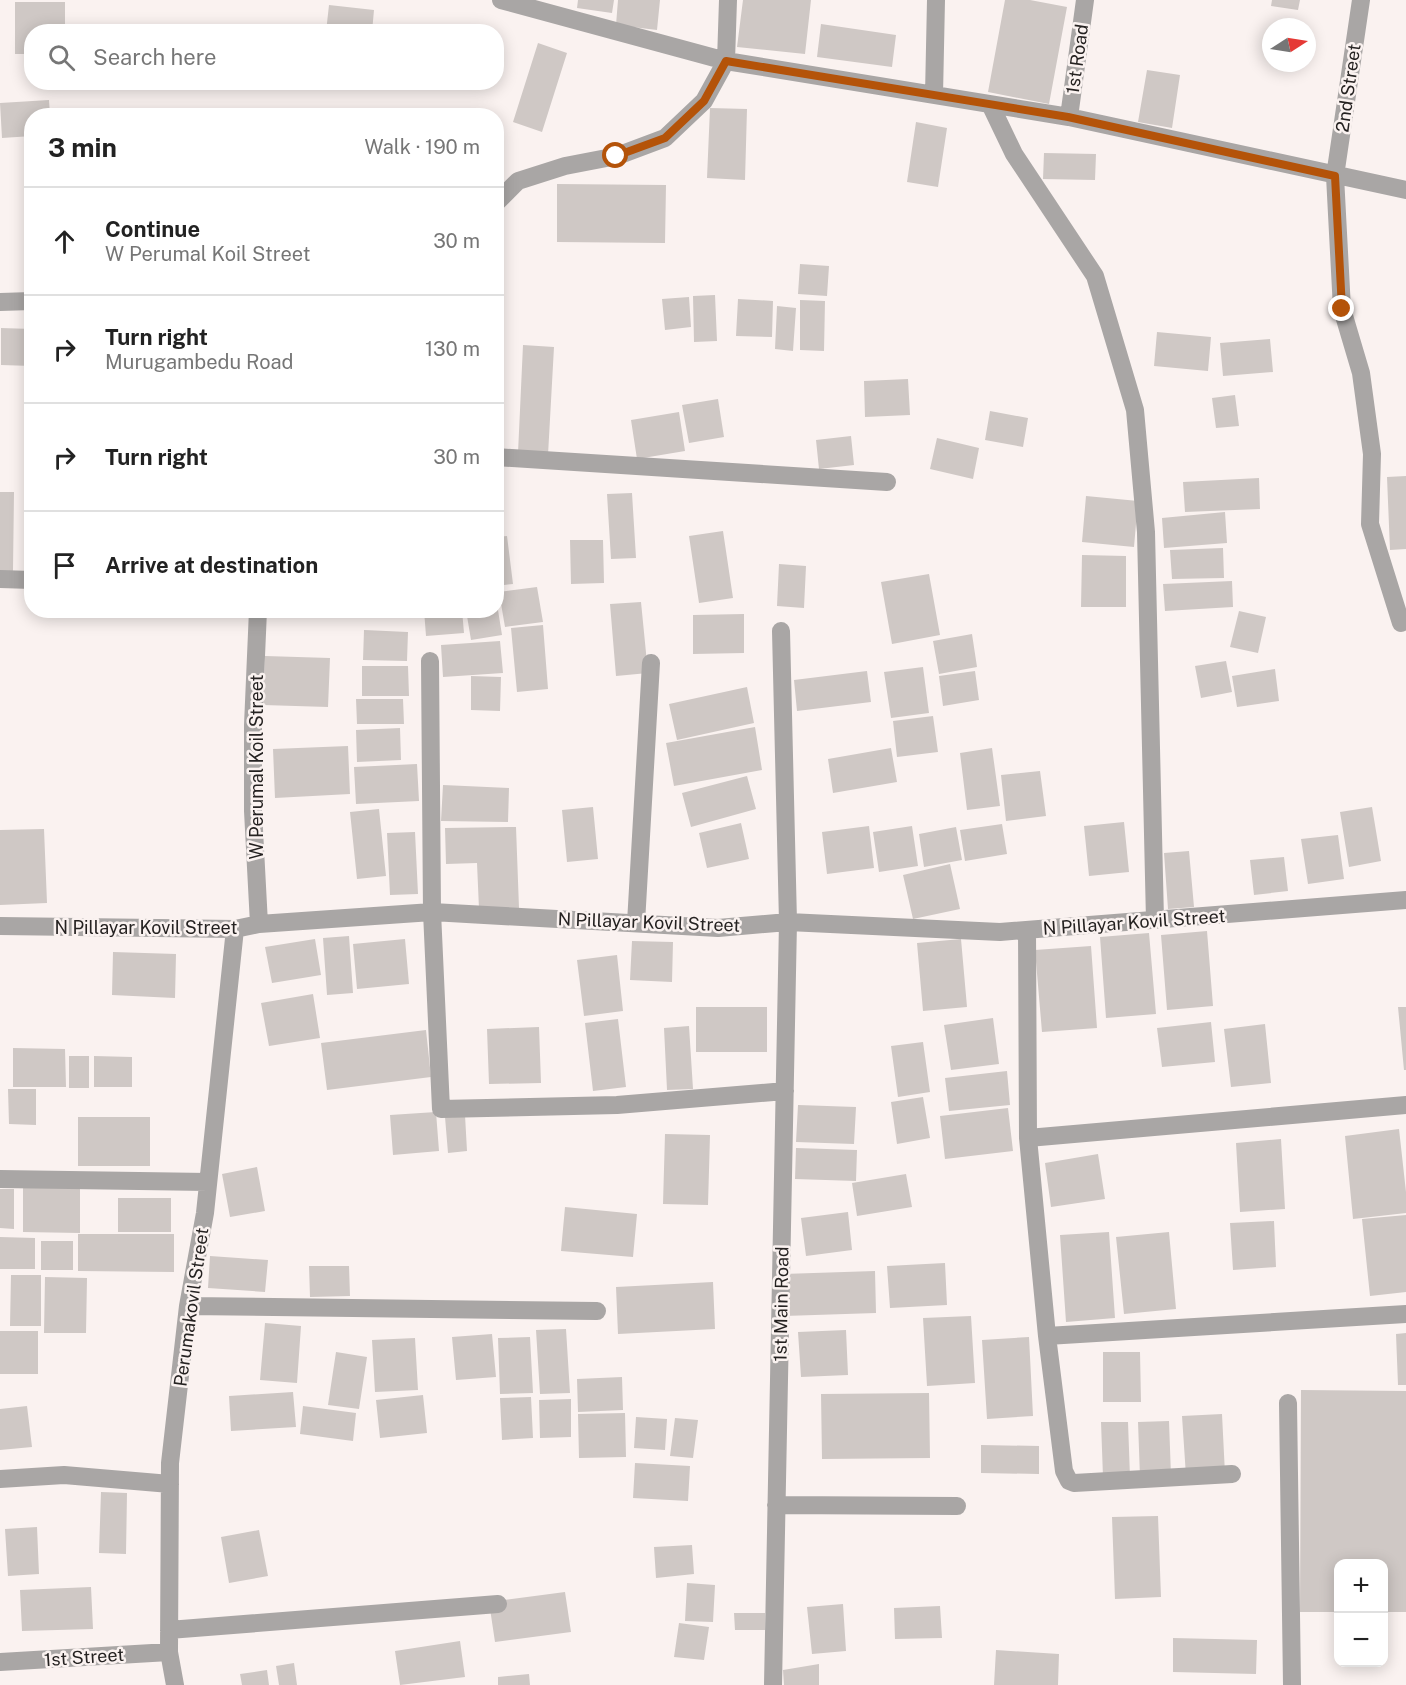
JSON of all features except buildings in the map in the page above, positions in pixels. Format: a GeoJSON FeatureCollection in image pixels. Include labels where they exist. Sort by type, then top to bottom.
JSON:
{"type":"FeatureCollection","features":[{"type":"Feature","properties":{"kind":"street"},"geometry":{"type":"LineString","coordinates":[[504,195],[518,181],[565,166],[616,156],[665,138],[704,101],[726,61],[728,0]]}},
{"type":"Feature","properties":{"kind":"street"},"geometry":{"type":"LineString","coordinates":[[933,95],[936,0]]}},
{"type":"Feature","properties":{"kind":"street","name":"1st Road"},"geometry":{"type":"LineString","coordinates":[[1068,117],[1085,0]]}},
{"type":"Feature","properties":{"kind":"street","name":"2nd Street"},"geometry":{"type":"LineString","coordinates":[[1360,0],[1335,176],[1342,309],[1360,373],[1372,454],[1370,524],[1401,623]]}},
{"type":"Feature","properties":{"kind":"street"},"geometry":{"type":"LineString","coordinates":[[509,1],[726,61],[1068,117],[1406,190]]}},
{"type":"Feature","properties":{"kind":"street"},"geometry":{"type":"LineString","coordinates":[[990,104],[1014,154],[1095,276],[1135,410],[1146,532],[1155,920]]}},
{"type":"Feature","properties":{"kind":"street"},"geometry":{"type":"LineString","coordinates":[[0,302],[24,302]]}},
{"type":"Feature","properties":{"kind":"street"},"geometry":{"type":"LineString","coordinates":[[504,458],[887,482]]}},
{"type":"Feature","properties":{"kind":"street"},"geometry":{"type":"LineString","coordinates":[[0,579],[24,580]]}},
{"type":"Feature","properties":{"kind":"street","name":"W Perumal Koil Street"},"geometry":{"type":"LineString","coordinates":[[258,618],[253,736],[253,811],[259,924]]}},
{"type":"Feature","properties":{"kind":"street","name":"1st Main Road"},"geometry":{"type":"LineString","coordinates":[[773,1685],[788,922],[781,631]]}},
{"type":"Feature","properties":{"kind":"street"},"geometry":{"type":"LineString","coordinates":[[430,661],[432,912],[441,1109],[617,1106],[785,1091]]}},
{"type":"Feature","properties":{"kind":"street"},"geometry":{"type":"LineString","coordinates":[[636,923],[651,663]]}},
{"type":"Feature","properties":{"kind":"street","name":"N Pillayar Kovil Street"},"geometry":{"type":"LineString","coordinates":[[0,926],[235,929],[259,924],[432,912],[718,928],[788,922],[1000,932],[1406,900]]}},
{"type":"Feature","properties":{"kind":"street","name":"Perumakovil Street"},"geometry":{"type":"LineString","coordinates":[[175,1685],[169,1652],[170,1463],[188,1306],[205,1213],[235,929]]}},
{"type":"Feature","properties":{"kind":"street"},"geometry":{"type":"LineString","coordinates":[[1027,930],[1029,1138],[1047,1336],[1064,1471],[1069,1481],[1074,1484],[1232,1474]]}},
{"type":"Feature","properties":{"kind":"street"},"geometry":{"type":"LineString","coordinates":[[1029,1138],[1406,1105]]}},
{"type":"Feature","properties":{"kind":"street"},"geometry":{"type":"LineString","coordinates":[[0,1179],[208,1182]]}},
{"type":"Feature","properties":{"kind":"street"},"geometry":{"type":"LineString","coordinates":[[188,1306],[597,1311]]}},
{"type":"Feature","properties":{"kind":"street"},"geometry":{"type":"LineString","coordinates":[[1047,1336],[1406,1314]]}},
{"type":"Feature","properties":{"kind":"street"},"geometry":{"type":"LineString","coordinates":[[1288,1403],[1292,1685]]}},
{"type":"Feature","properties":{"kind":"street"},"geometry":{"type":"LineString","coordinates":[[0,1479],[64,1475],[170,1484]]}},
{"type":"Feature","properties":{"kind":"street"},"geometry":{"type":"LineString","coordinates":[[776,1504],[957,1506]]}},
{"type":"Feature","properties":{"kind":"street"},"geometry":{"type":"LineString","coordinates":[[169,1630],[498,1604]]}},
{"type":"Feature","properties":{"kind":"street","name":"1st Street"},"geometry":{"type":"LineString","coordinates":[[0,1662],[169,1652]]}},
{"type":"Feature","properties":{"kind":"route"},"geometry":{"type":"LineString","coordinates":[[616,156],[665,138],[704,101],[726,61],[1068,117],[1335,176],[1342,309]]}}]}
